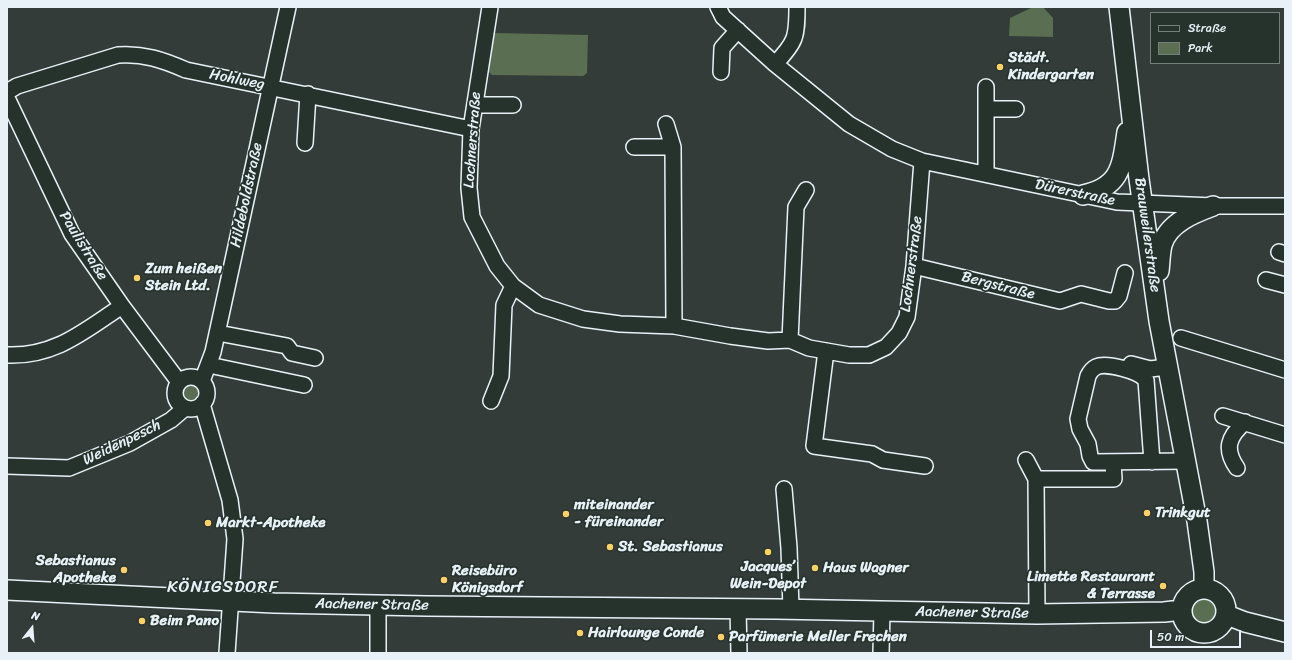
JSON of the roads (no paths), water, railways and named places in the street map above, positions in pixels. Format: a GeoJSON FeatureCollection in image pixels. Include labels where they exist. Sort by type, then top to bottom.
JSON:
{"type":"FeatureCollection","features":[{"type":"Feature","properties":{"kind":"main road","name":"Brauweilerstraße"},"geometry":{"type":"LineString","coordinates":[[1119,7],[1156,298],[1167,367],[1187,461],[1203,564],[1204,589]]}},
{"type":"Feature","properties":{"kind":"main road"},"geometry":{"type":"LineString","coordinates":[[1082,195],[1100,190],[1110,183],[1120,171],[1123,161],[1131,105]]}},
{"type":"Feature","properties":{"kind":"main road"},"geometry":{"type":"LineString","coordinates":[[1156,298],[1162,245],[1169,232],[1185,218],[1213,206]]}},
{"type":"Feature","properties":{"kind":"main road"},"geometry":{"type":"LineString","coordinates":[[1204,589],[1219,594],[1224,600],[1227,615],[1215,631],[1202,633],[1196,632],[1185,623],[1182,610],[1187,597],[1198,590],[1204,589]]}},
{"type":"Feature","properties":{"kind":"main road","name":"Aachener Straße"},"geometry":{"type":"LineString","coordinates":[[7,590],[378,605],[791,609],[1037,614],[1164,612],[1182,610]]}},
{"type":"Feature","properties":{"kind":"main road"},"geometry":{"type":"LineString","coordinates":[[1227,615],[1245,622],[1285,632]]}},
{"type":"Feature","properties":{"kind":"street","name":"Hildeboldstraße"},"geometry":{"type":"LineString","coordinates":[[202,381],[209,365],[218,333],[288,7]]}},
{"type":"Feature","properties":{"kind":"street","name":"Lochnerstraße"},"geometry":{"type":"LineString","coordinates":[[490,7],[471,129],[469,188],[472,217],[493,260],[512,286],[539,305],[568,315],[620,324],[674,326],[768,341],[790,340],[810,348],[850,355],[869,355],[886,347],[899,333],[907,317],[914,266],[922,161]]}},
{"type":"Feature","properties":{"kind":"street","name":"Dürerstraße"},"geometry":{"type":"LineString","coordinates":[[718,7],[723,17],[775,64],[849,124],[892,149],[922,161],[1117,202],[1213,206],[1285,206]]}},
{"type":"Feature","properties":{"kind":"street"},"geometry":{"type":"LineString","coordinates":[[775,64],[793,43],[797,27],[797,7]]}},
{"type":"Feature","properties":{"kind":"street"},"geometry":{"type":"LineString","coordinates":[[721,72],[722,48],[738,30]]}},
{"type":"Feature","properties":{"kind":"street","name":"Hohlweg"},"geometry":{"type":"LineString","coordinates":[[7,92],[17,86],[118,55],[133,54],[157,58],[186,70],[308,94],[471,129]]}},
{"type":"Feature","properties":{"kind":"street"},"geometry":{"type":"LineString","coordinates":[[986,87],[986,174]]}},
{"type":"Feature","properties":{"kind":"street"},"geometry":{"type":"LineString","coordinates":[[304,143],[308,94]]}},
{"type":"Feature","properties":{"kind":"street","name":"Paulistraße"},"geometry":{"type":"LineString","coordinates":[[7,98],[72,234],[122,306],[179,382]]}},
{"type":"Feature","properties":{"kind":"street"},"geometry":{"type":"LineString","coordinates":[[475,104],[513,105]]}},
{"type":"Feature","properties":{"kind":"street"},"geometry":{"type":"LineString","coordinates":[[986,109],[1016,109]]}},
{"type":"Feature","properties":{"kind":"street"},"geometry":{"type":"LineString","coordinates":[[666,124],[673,147],[674,326]]}},
{"type":"Feature","properties":{"kind":"street"},"geometry":{"type":"LineString","coordinates":[[634,147],[673,147]]}},
{"type":"Feature","properties":{"kind":"street"},"geometry":{"type":"LineString","coordinates":[[790,340],[796,207],[806,190]]}},
{"type":"Feature","properties":{"kind":"street","name":"Bergstraße"},"geometry":{"type":"LineString","coordinates":[[914,266],[1060,301],[1081,294],[1109,302],[1115,301],[1125,274]]}},
{"type":"Feature","properties":{"kind":"street"},"geometry":{"type":"LineString","coordinates":[[1266,280],[1285,285]]}},
{"type":"Feature","properties":{"kind":"street"},"geometry":{"type":"LineString","coordinates":[[491,401],[501,376],[504,305],[512,286]]}},
{"type":"Feature","properties":{"kind":"street"},"geometry":{"type":"LineString","coordinates":[[7,355],[31,355],[60,346],[122,306]]}},
{"type":"Feature","properties":{"kind":"street"},"geometry":{"type":"LineString","coordinates":[[218,333],[287,346],[292,354],[315,358]]}},
{"type":"Feature","properties":{"kind":"street"},"geometry":{"type":"LineString","coordinates":[[1182,338],[1285,370]]}},
{"type":"Feature","properties":{"kind":"street"},"geometry":{"type":"LineString","coordinates":[[826,351],[814,446],[872,454],[883,460],[925,466]]}},
{"type":"Feature","properties":{"kind":"street"},"geometry":{"type":"LineString","coordinates":[[1110,357],[1150,369],[1167,367]]}},
{"type":"Feature","properties":{"kind":"street"},"geometry":{"type":"LineString","coordinates":[[209,365],[304,385]]}},
{"type":"Feature","properties":{"kind":"street"},"geometry":{"type":"LineString","coordinates":[[1152,462],[1146,380],[1138,373],[1102,365],[1091,369],[1078,419],[1080,429],[1088,444],[1090,456],[1093,462],[1113,463],[1152,462],[1187,461]]}},
{"type":"Feature","properties":{"kind":"street"},"geometry":{"type":"LineString","coordinates":[[188,377],[198,378],[202,381],[207,390],[207,395],[202,404],[194,408],[185,408],[180,405],[175,396],[176,386],[179,382],[188,377]]}},
{"type":"Feature","properties":{"kind":"street"},"geometry":{"type":"LineString","coordinates":[[202,404],[230,500],[235,539],[232,600],[227,653]]}},
{"type":"Feature","properties":{"kind":"street","name":"Weidenpesch"},"geometry":{"type":"LineString","coordinates":[[7,466],[69,468],[130,443],[171,420],[185,408]]}},
{"type":"Feature","properties":{"kind":"street"},"geometry":{"type":"LineString","coordinates":[[1223,416],[1285,435]]}},
{"type":"Feature","properties":{"kind":"street"},"geometry":{"type":"LineString","coordinates":[[1237,468],[1230,458],[1229,445],[1234,431],[1245,422]]}},
{"type":"Feature","properties":{"kind":"street"},"geometry":{"type":"LineString","coordinates":[[1026,460],[1036,480],[1037,614]]}},
{"type":"Feature","properties":{"kind":"street"},"geometry":{"type":"LineString","coordinates":[[1036,480],[1114,479],[1113,463]]}},
{"type":"Feature","properties":{"kind":"street"},"geometry":{"type":"LineString","coordinates":[[784,489],[789,548],[791,609]]}},
{"type":"Feature","properties":{"kind":"street"},"geometry":{"type":"LineString","coordinates":[[378,605],[378,653]]}},
{"type":"Feature","properties":{"kind":"street"},"geometry":{"type":"LineString","coordinates":[[738,609],[739,653]]}},
{"type":"Feature","properties":{"kind":"street"},"geometry":{"type":"LineString","coordinates":[[880,653],[882,611]]}},
{"type":"Feature","properties":{"kind":"place","name":"Städt. Kindergarten"},"geometry":{"type":"Point","coordinates":[1000,67]}},
{"type":"Feature","properties":{"kind":"place","name":"Zum heißen Stein Ltd."},"geometry":{"type":"Point","coordinates":[137,278]}},
{"type":"Feature","properties":{"kind":"place","name":"Trinkgut"},"geometry":{"type":"Point","coordinates":[1147,513]}},
{"type":"Feature","properties":{"kind":"place","name":"miteinander - füreinander"},"geometry":{"type":"Point","coordinates":[566,514]}},
{"type":"Feature","properties":{"kind":"place","name":"Markt-Apotheke"},"geometry":{"type":"Point","coordinates":[208,523]}},
{"type":"Feature","properties":{"kind":"place","name":"St. Sebastianus"},"geometry":{"type":"Point","coordinates":[610,547]}},
{"type":"Feature","properties":{"kind":"place","name":"Jacques’ Wein-Depot"},"geometry":{"type":"Point","coordinates":[768,552]}},
{"type":"Feature","properties":{"kind":"place","name":"Haus Wagner"},"geometry":{"type":"Point","coordinates":[815,568]}},
{"type":"Feature","properties":{"kind":"place","name":"Sebastianus Apotheke"},"geometry":{"type":"Point","coordinates":[124,570]}},
{"type":"Feature","properties":{"kind":"place","name":"Reisebüro Königsdorf"},"geometry":{"type":"Point","coordinates":[444,580]}},
{"type":"Feature","properties":{"kind":"place","name":"Limette Restaurant & Terrasse"},"geometry":{"type":"Point","coordinates":[1163,586]}},
{"type":"Feature","properties":{"kind":"place","name":"Beim Pano"},"geometry":{"type":"Point","coordinates":[142,621]}},
{"type":"Feature","properties":{"kind":"place","name":"Hairlounge Conde"},"geometry":{"type":"Point","coordinates":[580,633]}},
{"type":"Feature","properties":{"kind":"place","name":"Parfümerie Meller Frechen"},"geometry":{"type":"Point","coordinates":[721,637]}},
{"type":"Feature","properties":{"kind":"district","name":"KÖNIGSDORF"},"geometry":{"type":"Point","coordinates":[223,588]}}]}
